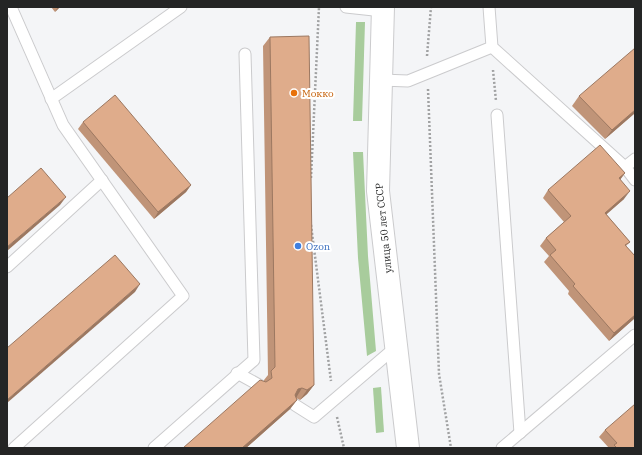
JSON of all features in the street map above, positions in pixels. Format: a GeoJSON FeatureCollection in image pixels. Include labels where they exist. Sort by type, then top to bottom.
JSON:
{"type":"FeatureCollection","features":[{"type":"Feature","properties":{"kind":"main road","name":"улица 50 лет СССР"},"geometry":{"type":"LineString","coordinates":[[383,9],[378,191],[408,448]]}},
{"type":"Feature","properties":{"kind":"lane"},"geometry":{"type":"LineString","coordinates":[[10,7],[63,125],[183,296],[14,448]]}},
{"type":"Feature","properties":{"kind":"lane"},"geometry":{"type":"LineString","coordinates":[[51,99],[181,7]]}},
{"type":"Feature","properties":{"kind":"lane"},"geometry":{"type":"LineString","coordinates":[[346,7],[383,9]]}},
{"type":"Feature","properties":{"kind":"lane"},"geometry":{"type":"LineString","coordinates":[[489,7],[492,47],[625,167],[635,180]]}},
{"type":"Feature","properties":{"kind":"lane"},"geometry":{"type":"LineString","coordinates":[[381,80],[408,81],[492,47]]}},
{"type":"Feature","properties":{"kind":"lane"},"geometry":{"type":"LineString","coordinates":[[154,448],[237,373],[254,360],[245,54]]}},
{"type":"Feature","properties":{"kind":"lane"},"geometry":{"type":"LineString","coordinates":[[497,115],[520,433]]}},
{"type":"Feature","properties":{"kind":"lane"},"geometry":{"type":"LineString","coordinates":[[625,167],[635,159]]}},
{"type":"Feature","properties":{"kind":"lane"},"geometry":{"type":"LineString","coordinates":[[7,267],[102,180]]}},
{"type":"Feature","properties":{"kind":"lane"},"geometry":{"type":"LineString","coordinates":[[502,448],[635,335]]}},
{"type":"Feature","properties":{"kind":"lane"},"geometry":{"type":"LineString","coordinates":[[294,405],[314,417],[333,399],[396,348]]}},
{"type":"Feature","properties":{"kind":"lane"},"geometry":{"type":"LineString","coordinates":[[237,373],[259,385]]}},
{"type":"Feature","properties":{"kind":"path"},"geometry":{"type":"LineString","coordinates":[[311,180],[319,7]]}},
{"type":"Feature","properties":{"kind":"path"},"geometry":{"type":"LineString","coordinates":[[431,7],[427,73],[439,374],[451,448]]}},
{"type":"Feature","properties":{"kind":"path"},"geometry":{"type":"LineString","coordinates":[[492,47],[497,115]]}},
{"type":"Feature","properties":{"kind":"path"},"geometry":{"type":"LineString","coordinates":[[310,218],[333,399],[344,448]]}},
{"type":"Feature","properties":{"kind":"green space"},"geometry":{"type":"Polygon","coordinates":[[[356,22],[365,22],[362,121],[353,121],[356,22]]]}},
{"type":"Feature","properties":{"kind":"green space"},"geometry":{"type":"Polygon","coordinates":[[[353,152],[363,152],[368,256],[376,351],[367,356],[358,258],[353,152]]]}},
{"type":"Feature","properties":{"kind":"green space"},"geometry":{"type":"Polygon","coordinates":[[[381,387],[384,432],[376,433],[373,388],[381,387]]]}},
{"type":"Feature","properties":{"kind":"building"},"geometry":{"type":"Polygon","coordinates":[[[309,36],[314,385],[307,390],[302,388],[298,389],[295,395],[297,400],[242,448],[183,448],[260,380],[266,382],[272,378],[271,371],[275,367],[270,37],[309,36]]]}},
{"type":"Feature","properties":{"kind":"building"},"geometry":{"type":"Polygon","coordinates":[[[635,48],[635,110],[612,130],[579,96],[635,48]]]}},
{"type":"Feature","properties":{"kind":"building"},"geometry":{"type":"Polygon","coordinates":[[[115,95],[191,185],[158,212],[83,122],[115,95]]]}},
{"type":"Feature","properties":{"kind":"building"},"geometry":{"type":"Polygon","coordinates":[[[600,145],[625,173],[619,178],[630,191],[605,213],[630,242],[625,245],[635,256],[635,315],[614,333],[573,286],[575,284],[550,255],[556,250],[546,238],[571,216],[548,190],[600,145]]]}},
{"type":"Feature","properties":{"kind":"building"},"geometry":{"type":"Polygon","coordinates":[[[41,168],[66,197],[7,247],[7,198],[41,168]]]}},
{"type":"Feature","properties":{"kind":"building"},"geometry":{"type":"Polygon","coordinates":[[[115,255],[140,284],[7,400],[7,348],[115,255]]]}},
{"type":"Feature","properties":{"kind":"building"},"geometry":{"type":"Polygon","coordinates":[[[635,404],[635,448],[617,448],[614,445],[617,443],[605,430],[635,404]]]}},
{"type":"Feature","properties":{"kind":"place","name":"Мокко"},"geometry":{"type":"Point","coordinates":[294,93]}},
{"type":"Feature","properties":{"kind":"place","name":"Ozon"},"geometry":{"type":"Point","coordinates":[298,246]}}]}
